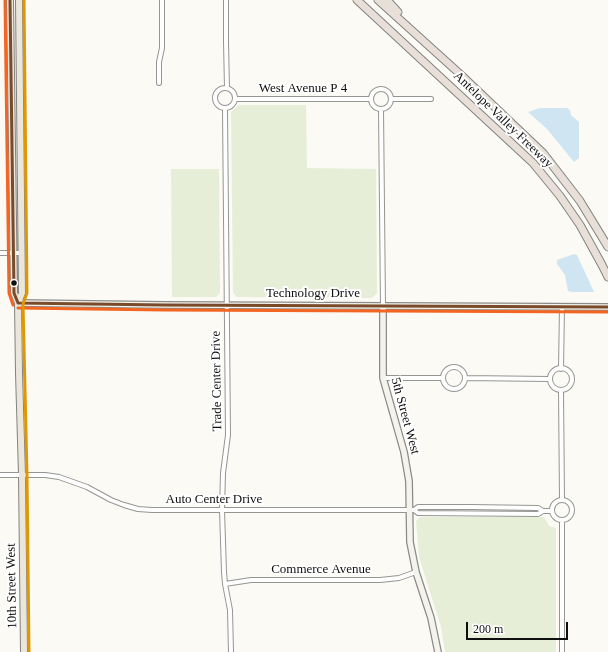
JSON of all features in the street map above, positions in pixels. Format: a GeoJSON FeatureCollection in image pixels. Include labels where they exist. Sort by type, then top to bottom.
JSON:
{"type":"FeatureCollection","features":[{"type":"Feature","properties":{"kind":"highway"},"geometry":{"type":"LineString","coordinates":[[353,0],[372,14]]}},
{"type":"Feature","properties":{"kind":"highway","name":"Antelope Valley Freeway"},"geometry":{"type":"LineString","coordinates":[[357,0],[532,163],[560,196],[580,225],[608,277]]}},
{"type":"Feature","properties":{"kind":"highway","name":"Antelope Valley Freeway"},"geometry":{"type":"LineString","coordinates":[[378,0],[543,153],[580,200],[608,247]]}},
{"type":"Feature","properties":{"kind":"highway"},"geometry":{"type":"LineString","coordinates":[[387,0],[413,31]]}},
{"type":"Feature","properties":{"kind":"main road","name":"10th Street West"},"geometry":{"type":"LineString","coordinates":[[10,0],[14,293],[18,303],[24,652]]}},
{"type":"Feature","properties":{"kind":"main road"},"geometry":{"type":"LineString","coordinates":[[14,0],[14,24],[19,30]]}},
{"type":"Feature","properties":{"kind":"main road","name":"10th Street West"},"geometry":{"type":"LineString","coordinates":[[18,303],[22,293],[19,0]]}},
{"type":"Feature","properties":{"kind":"main road"},"geometry":{"type":"LineString","coordinates":[[11,32],[14,38],[15,50],[19,62]]}},
{"type":"Feature","properties":{"kind":"main road","name":"Technology Drive"},"geometry":{"type":"LineString","coordinates":[[18,303],[608,307]]}},
{"type":"Feature","properties":{"kind":"main road","name":"5th Street West"},"geometry":{"type":"LineString","coordinates":[[382,306],[383,378],[404,452],[410,481],[412,510],[410,542],[416,572],[431,618],[438,652]]}},
{"type":"Feature","properties":{"kind":"street"},"geometry":{"type":"LineString","coordinates":[[159,83],[159,62],[162,48],[162,0]]}},
{"type":"Feature","properties":{"kind":"street"},"geometry":{"type":"LineString","coordinates":[[226,0],[227,88]]}},
{"type":"Feature","properties":{"kind":"street"},"geometry":{"type":"LineString","coordinates":[[227,88],[233,92],[235,99],[231,106],[225,109],[216,104],[214,97],[217,91],[227,88]]}},
{"type":"Feature","properties":{"kind":"street"},"geometry":{"type":"LineString","coordinates":[[382,88],[389,92],[392,98],[390,105],[381,109],[374,107],[370,99],[375,90],[382,88]]}},
{"type":"Feature","properties":{"kind":"street"},"geometry":{"type":"LineString","coordinates":[[392,98],[431,99]]}},
{"type":"Feature","properties":{"kind":"street","name":"West Avenue P 4"},"geometry":{"type":"LineString","coordinates":[[235,99],[370,99]]}},
{"type":"Feature","properties":{"kind":"street","name":"Trade Center Drive"},"geometry":{"type":"LineString","coordinates":[[225,109],[228,435],[223,473],[222,510],[225,584],[230,610],[231,652]]}},
{"type":"Feature","properties":{"kind":"street","name":"5th Street West"},"geometry":{"type":"LineString","coordinates":[[381,109],[382,306]]}},
{"type":"Feature","properties":{"kind":"street"},"geometry":{"type":"LineString","coordinates":[[0,253],[22,253]]}},
{"type":"Feature","properties":{"kind":"street"},"geometry":{"type":"LineString","coordinates":[[561,368],[562,306]]}},
{"type":"Feature","properties":{"kind":"street"},"geometry":{"type":"LineString","coordinates":[[458,368],[465,378],[459,388],[454,389],[449,388],[444,383],[443,378],[446,371],[458,368]]}},
{"type":"Feature","properties":{"kind":"street"},"geometry":{"type":"LineString","coordinates":[[549,379],[555,370],[561,368],[570,373],[572,379],[568,387],[561,391]]}},
{"type":"Feature","properties":{"kind":"street"},"geometry":{"type":"LineString","coordinates":[[383,378],[443,378]]}},
{"type":"Feature","properties":{"kind":"street"},"geometry":{"type":"LineString","coordinates":[[465,378],[549,379]]}},
{"type":"Feature","properties":{"kind":"street"},"geometry":{"type":"LineString","coordinates":[[549,379],[553,387],[561,391]]}},
{"type":"Feature","properties":{"kind":"street"},"geometry":{"type":"LineString","coordinates":[[561,391],[562,500]]}},
{"type":"Feature","properties":{"kind":"street","name":"Auto Center Drive"},"geometry":{"type":"LineString","coordinates":[[0,475],[22,474],[59,477],[88,487],[111,500],[138,509],[412,510],[418,513],[522,514],[538,514],[543,511],[552,511]]}},
{"type":"Feature","properties":{"kind":"street"},"geometry":{"type":"LineString","coordinates":[[562,500],[569,504],[571,513],[569,517],[562,520],[554,517],[552,511],[555,503],[562,500]]}},
{"type":"Feature","properties":{"kind":"street"},"geometry":{"type":"LineString","coordinates":[[562,520],[562,652]]}},
{"type":"Feature","properties":{"kind":"street","name":"Commerce Avenue"},"geometry":{"type":"LineString","coordinates":[[225,584],[251,580],[380,580],[399,578],[416,572]]}},
{"type":"Feature","properties":{"kind":"green space"},"geometry":{"type":"Polygon","coordinates":[[[239,105],[306,105],[307,168],[376,169],[377,293],[372,298],[237,297],[233,293],[231,112],[239,105]]]}},
{"type":"Feature","properties":{"kind":"green space"},"geometry":{"type":"Polygon","coordinates":[[[171,169],[219,169],[220,293],[216,297],[172,297],[171,169]]]}},
{"type":"Feature","properties":{"kind":"green space"},"geometry":{"type":"Polygon","coordinates":[[[420,517],[544,517],[549,526],[556,528],[556,652],[445,652],[441,627],[419,557],[416,521],[420,517]]]}},
{"type":"Feature","properties":{"kind":"water"},"geometry":{"type":"Polygon","coordinates":[[[540,108],[567,108],[570,110],[571,115],[579,122],[579,158],[574,162],[547,129],[528,112],[540,108]]]}},
{"type":"Feature","properties":{"kind":"water"},"geometry":{"type":"Polygon","coordinates":[[[574,254],[577,255],[594,292],[568,291],[565,275],[557,264],[557,260],[574,254]]]}},
{"type":"Feature","properties":{"kind":"transit line"},"geometry":{"type":"LineString","coordinates":[[5,0],[9,293],[13,305]]}},
{"type":"Feature","properties":{"kind":"transit line"},"geometry":{"type":"LineString","coordinates":[[10,0],[14,293],[18,303]]}},
{"type":"Feature","properties":{"kind":"transit line"},"geometry":{"type":"LineString","coordinates":[[24,0],[27,293],[23,304],[29,652]]}},
{"type":"Feature","properties":{"kind":"transit line"},"geometry":{"type":"LineString","coordinates":[[18,303],[608,307]]}},
{"type":"Feature","properties":{"kind":"transit line"},"geometry":{"type":"LineString","coordinates":[[18,308],[608,312]]}}]}
